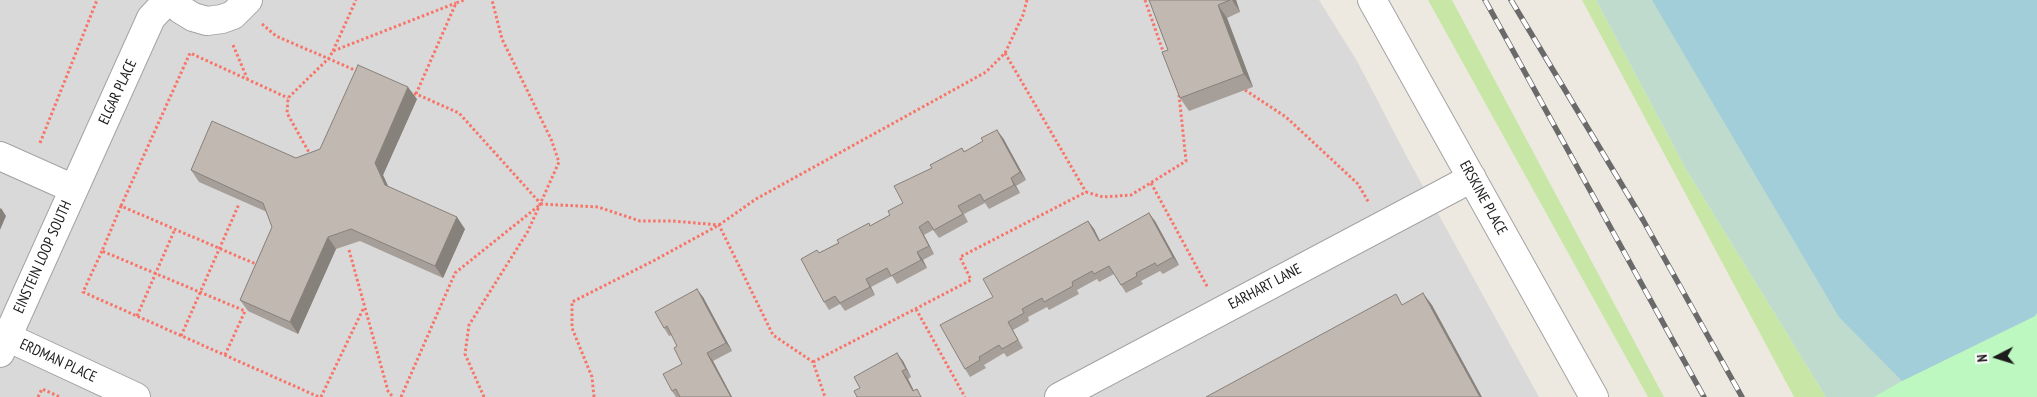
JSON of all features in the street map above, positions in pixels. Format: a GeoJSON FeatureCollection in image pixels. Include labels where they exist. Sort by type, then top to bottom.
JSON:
{"type":"FeatureCollection","features":[{"type":"Feature","properties":{"kind":"street","name":"ELGAR PLACE"},"geometry":{"type":"LineString","coordinates":[[74,189],[151,18],[168,0]]}},
{"type":"Feature","properties":{"kind":"street"},"geometry":{"type":"LineString","coordinates":[[173,0],[180,9],[193,17],[207,21],[237,9]]}},
{"type":"Feature","properties":{"kind":"street","name":"ERSKINE PLACE"},"geometry":{"type":"LineString","coordinates":[[1372,0],[1594,397]]}},
{"type":"Feature","properties":{"kind":"street"},"geometry":{"type":"LineString","coordinates":[[0,156],[74,189]]}},
{"type":"Feature","properties":{"kind":"street","name":"EARHART LANE"},"geometry":{"type":"LineString","coordinates":[[1059,397],[1472,178]]}},
{"type":"Feature","properties":{"kind":"street","name":"EINSTEIN LOOP SOUTH"},"geometry":{"type":"LineString","coordinates":[[4,345],[74,189]]}},
{"type":"Feature","properties":{"kind":"street","name":"ERDMAN PLACE"},"geometry":{"type":"LineString","coordinates":[[4,345],[136,397]]}},
{"type":"Feature","properties":{"kind":"path"},"geometry":{"type":"LineString","coordinates":[[30,170],[97,0]]}},
{"type":"Feature","properties":{"kind":"path"},"geometry":{"type":"LineString","coordinates":[[312,158],[287,113],[288,98],[329,58],[356,0]]}},
{"type":"Feature","properties":{"kind":"path"},"geometry":{"type":"LineString","coordinates":[[333,51],[464,0]]}},
{"type":"Feature","properties":{"kind":"path"},"geometry":{"type":"LineString","coordinates":[[484,397],[465,354],[470,325],[528,231],[559,162],[551,139],[502,39],[492,0]]}},
{"type":"Feature","properties":{"kind":"path"},"geometry":{"type":"LineString","coordinates":[[594,397],[592,377],[572,328],[572,302],[719,225],[756,199],[986,72],[1005,53],[1024,15],[1026,0]]}},
{"type":"Feature","properties":{"kind":"path"},"geometry":{"type":"LineString","coordinates":[[1145,0],[1167,60]]}},
{"type":"Feature","properties":{"kind":"path"},"geometry":{"type":"LineString","coordinates":[[416,94],[456,3]]}},
{"type":"Feature","properties":{"kind":"path"},"geometry":{"type":"LineString","coordinates":[[237,9],[276,36],[365,74]]}},
{"type":"Feature","properties":{"kind":"path"},"geometry":{"type":"LineString","coordinates":[[237,9],[248,80]]}},
{"type":"Feature","properties":{"kind":"path"},"geometry":{"type":"LineString","coordinates":[[288,98],[190,53],[83,292],[320,397],[364,307]]}},
{"type":"Feature","properties":{"kind":"path"},"geometry":{"type":"LineString","coordinates":[[1005,53],[1086,192],[1103,197],[1131,195],[1186,161],[1179,95],[1176,86]]}},
{"type":"Feature","properties":{"kind":"path"},"geometry":{"type":"LineString","coordinates":[[400,90],[416,94],[459,113],[541,204]]}},
{"type":"Feature","properties":{"kind":"path"},"geometry":{"type":"LineString","coordinates":[[1245,90],[1286,117],[1358,184],[1382,225]]}},
{"type":"Feature","properties":{"kind":"path"},"geometry":{"type":"LineString","coordinates":[[1151,183],[1221,311]]}},
{"type":"Feature","properties":{"kind":"path"},"geometry":{"type":"LineString","coordinates":[[813,362],[971,280],[960,257],[1086,192]]}},
{"type":"Feature","properties":{"kind":"path"},"geometry":{"type":"LineString","coordinates":[[181,336],[239,204]]}},
{"type":"Feature","properties":{"kind":"path"},"geometry":{"type":"LineString","coordinates":[[401,397],[455,273],[541,204],[598,207],[640,220],[673,220],[719,225]]}},
{"type":"Feature","properties":{"kind":"path"},"geometry":{"type":"LineString","coordinates":[[122,206],[265,267]]}},
{"type":"Feature","properties":{"kind":"path"},"geometry":{"type":"LineString","coordinates":[[719,225],[773,335],[813,362],[825,397]]}},
{"type":"Feature","properties":{"kind":"path"},"geometry":{"type":"LineString","coordinates":[[137,316],[175,229]]}},
{"type":"Feature","properties":{"kind":"path"},"geometry":{"type":"LineString","coordinates":[[350,250],[388,391],[393,397]]}},
{"type":"Feature","properties":{"kind":"path"},"geometry":{"type":"LineString","coordinates":[[102,251],[245,311]]}},
{"type":"Feature","properties":{"kind":"path"},"geometry":{"type":"LineString","coordinates":[[225,355],[249,302]]}},
{"type":"Feature","properties":{"kind":"path"},"geometry":{"type":"LineString","coordinates":[[916,309],[965,397]]}},
{"type":"Feature","properties":{"kind":"path"},"geometry":{"type":"LineString","coordinates":[[38,397],[42,389],[60,397]]}},
{"type":"Feature","properties":{"kind":"shaded area"},"geometry":{"type":"Polygon","coordinates":[[[0,0],[1319,0],[1357,61],[1408,159],[1539,397],[0,397],[0,0]]]}},
{"type":"Feature","properties":{"kind":"green space"},"geometry":{"type":"Polygon","coordinates":[[[1428,0],[1452,0],[1664,397],[1648,397],[1428,0]]]}},
{"type":"Feature","properties":{"kind":"green space"},"geometry":{"type":"Polygon","coordinates":[[[1582,0],[1596,0],[1686,169],[1826,397],[1794,397],[1582,0]]]}},
{"type":"Feature","properties":{"kind":"green space"},"geometry":{"type":"Polygon","coordinates":[[[1596,0],[2037,0],[2037,397],[1826,397],[1686,169],[1596,0]]]}},
{"type":"Feature","properties":{"kind":"green space"},"geometry":{"type":"Polygon","coordinates":[[[2037,313],[2037,397],[1874,397],[1902,381],[2035,316],[2037,313]]]}},
{"type":"Feature","properties":{"kind":"water"},"geometry":{"type":"Polygon","coordinates":[[[1652,0],[2037,0],[2037,313],[2035,316],[1902,381],[1839,317],[1652,0]]]}},
{"type":"Feature","properties":{"kind":"building"},"geometry":{"type":"Polygon","coordinates":[[[1149,0],[1230,0],[1218,5],[1244,74],[1180,98],[1162,52],[1168,50],[1149,0]]]}},
{"type":"Feature","properties":{"kind":"building"},"geometry":{"type":"Polygon","coordinates":[[[358,65],[408,87],[375,163],[385,185],[457,217],[435,266],[351,229],[328,237],[290,322],[240,300],[272,227],[263,203],[191,170],[212,121],[296,158],[320,149],[358,65]]]}},
{"type":"Feature","properties":{"kind":"building"},"geometry":{"type":"Polygon","coordinates":[[[997,130],[1020,172],[1011,178],[1014,185],[984,201],[980,194],[958,206],[963,214],[934,230],[928,221],[919,227],[929,246],[917,252],[921,260],[891,276],[887,268],[866,279],[870,287],[840,303],[835,296],[824,302],[801,259],[817,250],[819,253],[839,243],[837,240],[869,223],[870,226],[890,215],[888,211],[903,203],[894,186],[932,168],[930,165],[962,148],[964,152],[983,141],[981,138],[997,130]]]}},
{"type":"Feature","properties":{"kind":"building"},"geometry":{"type":"Polygon","coordinates":[[[1149,213],[1173,257],[1157,266],[1155,263],[1136,273],[1137,276],[1121,285],[1109,266],[1094,274],[1092,271],[1072,282],[1073,286],[1044,302],[1042,298],[1022,309],[1024,313],[1008,322],[1018,340],[1002,349],[999,345],[979,357],[980,360],[965,369],[940,325],[993,297],[983,279],[1088,221],[1099,241],[1149,213]]]}},
{"type":"Feature","properties":{"kind":"building"},"geometry":{"type":"Polygon","coordinates":[[[697,289],[726,343],[707,353],[731,397],[680,397],[676,389],[672,391],[663,374],[682,364],[674,348],[677,346],[667,326],[664,328],[655,312],[697,289]]]}},
{"type":"Feature","properties":{"kind":"building"},"geometry":{"type":"Polygon","coordinates":[[[1423,293],[1480,397],[1206,397],[1396,294],[1402,305],[1423,293]]]}},
{"type":"Feature","properties":{"kind":"building"},"geometry":{"type":"Polygon","coordinates":[[[897,353],[906,369],[902,371],[913,391],[917,389],[921,397],[857,397],[854,391],[860,388],[854,377],[897,353]]]}},
{"type":"Feature","properties":{"kind":"railway"},"geometry":{"type":"LineString","coordinates":[[1485,0],[1704,397]]}},
{"type":"Feature","properties":{"kind":"railway"},"geometry":{"type":"LineString","coordinates":[[1511,0],[1643,220],[1742,397]]}}]}
